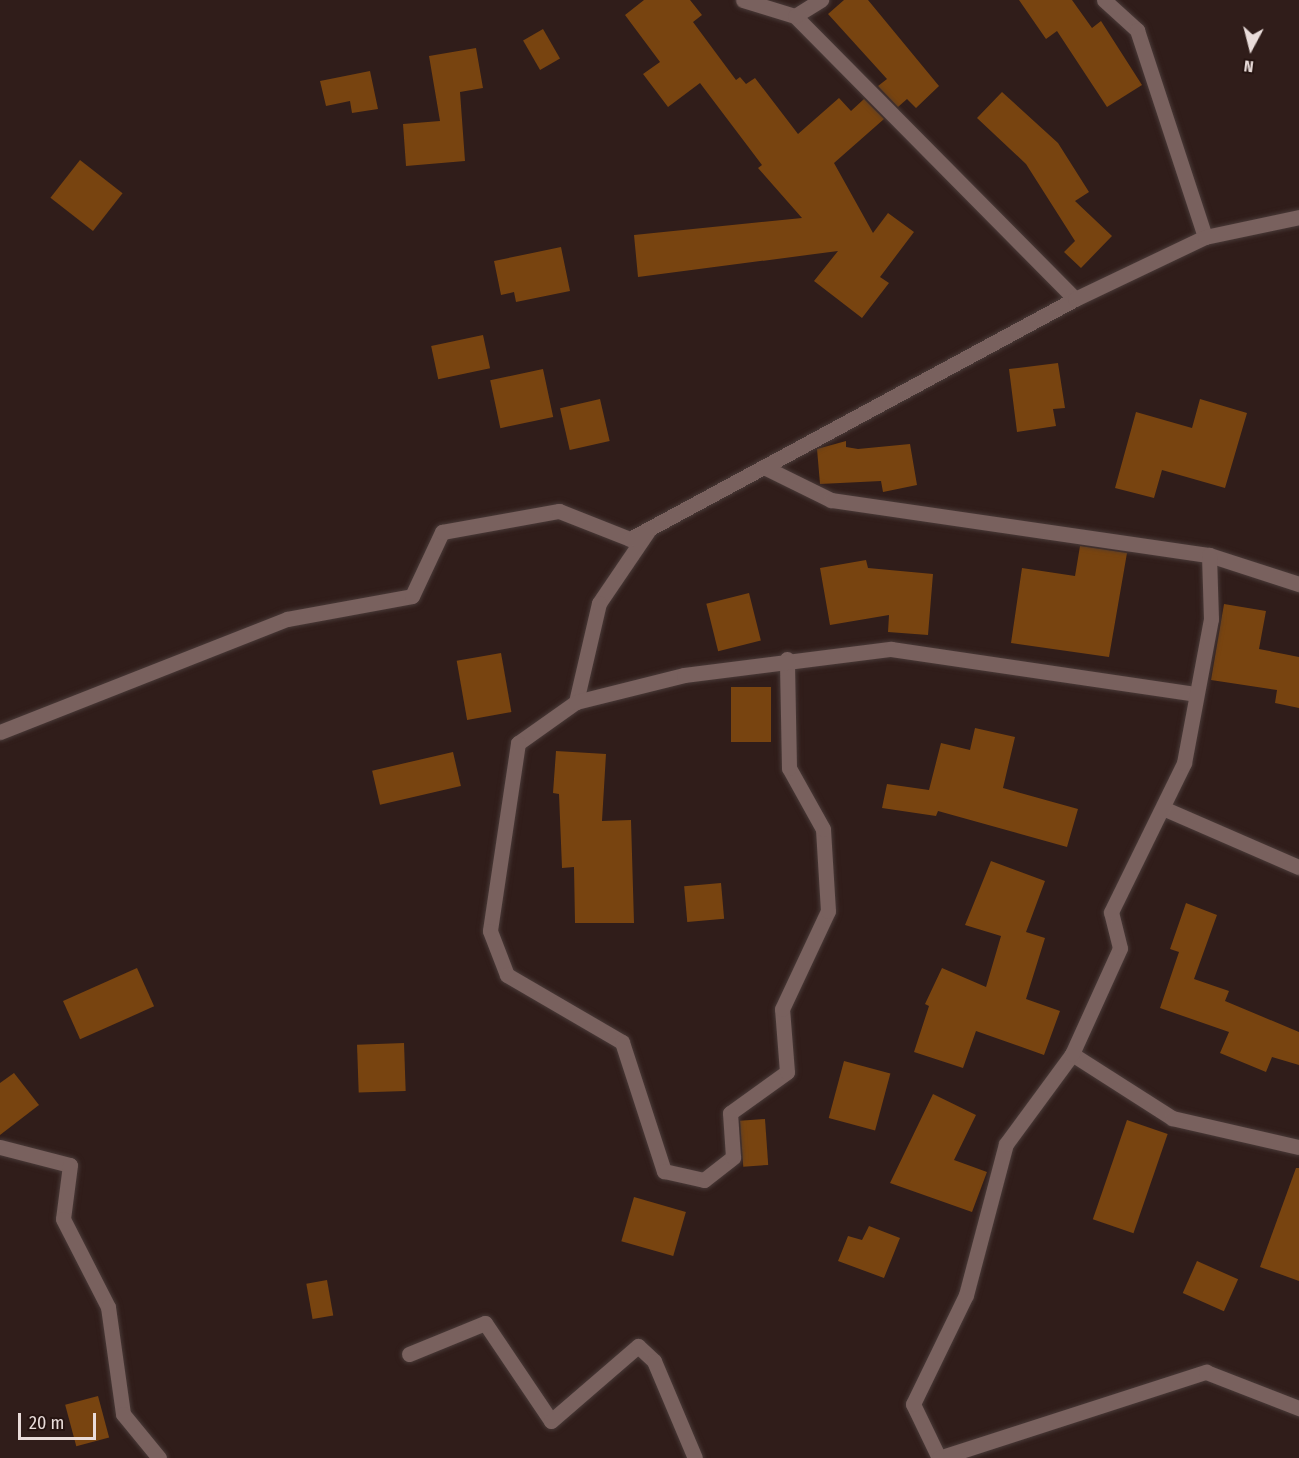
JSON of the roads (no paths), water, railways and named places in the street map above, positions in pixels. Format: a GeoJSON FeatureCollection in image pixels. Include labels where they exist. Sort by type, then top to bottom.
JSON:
{"type":"FeatureCollection","features":[{"type":"Feature","properties":{"kind":"street"},"geometry":{"type":"LineString","coordinates":[[743,0],[795,16],[1075,299]]}},
{"type":"Feature","properties":{"kind":"street"},"geometry":{"type":"LineString","coordinates":[[795,16],[821,0]]}},
{"type":"Feature","properties":{"kind":"street"},"geometry":{"type":"LineString","coordinates":[[1104,0],[1137,30],[1205,237]]}},
{"type":"Feature","properties":{"kind":"street"},"geometry":{"type":"LineString","coordinates":[[0,732],[287,619],[412,596],[442,532],[559,510],[630,539],[1075,299],[1205,237],[1299,217]]}},
{"type":"Feature","properties":{"kind":"street"},"geometry":{"type":"LineString","coordinates":[[764,467],[831,500],[1209,555],[1299,584]]}},
{"type":"Feature","properties":{"kind":"street"},"geometry":{"type":"LineString","coordinates":[[576,702],[599,603],[648,531]]}},
{"type":"Feature","properties":{"kind":"street"},"geometry":{"type":"LineString","coordinates":[[1209,555],[1211,619],[1194,694],[1184,763],[1111,912],[1120,948],[1072,1054],[1006,1144],[966,1295],[913,1404],[939,1458],[1206,1372],[1299,1408]]}},
{"type":"Feature","properties":{"kind":"street"},"geometry":{"type":"LineString","coordinates":[[787,659],[789,768],[823,829],[828,911],[782,1009],[787,1072],[730,1113],[733,1157],[704,1180],[664,1171],[622,1042],[507,975],[490,931],[518,743],[576,702],[684,675],[787,659],[891,649],[1194,694]]}},
{"type":"Feature","properties":{"kind":"street"},"geometry":{"type":"LineString","coordinates":[[1163,808],[1299,867]]}},
{"type":"Feature","properties":{"kind":"street"},"geometry":{"type":"LineString","coordinates":[[1072,1054],[1172,1118],[1299,1147]]}},
{"type":"Feature","properties":{"kind":"street"},"geometry":{"type":"LineString","coordinates":[[0,1147],[70,1165],[63,1219],[108,1307],[123,1414],[159,1458]]}},
{"type":"Feature","properties":{"kind":"street"},"geometry":{"type":"LineString","coordinates":[[409,1353],[485,1323],[551,1421],[638,1346],[654,1361],[695,1458]]}}]}
